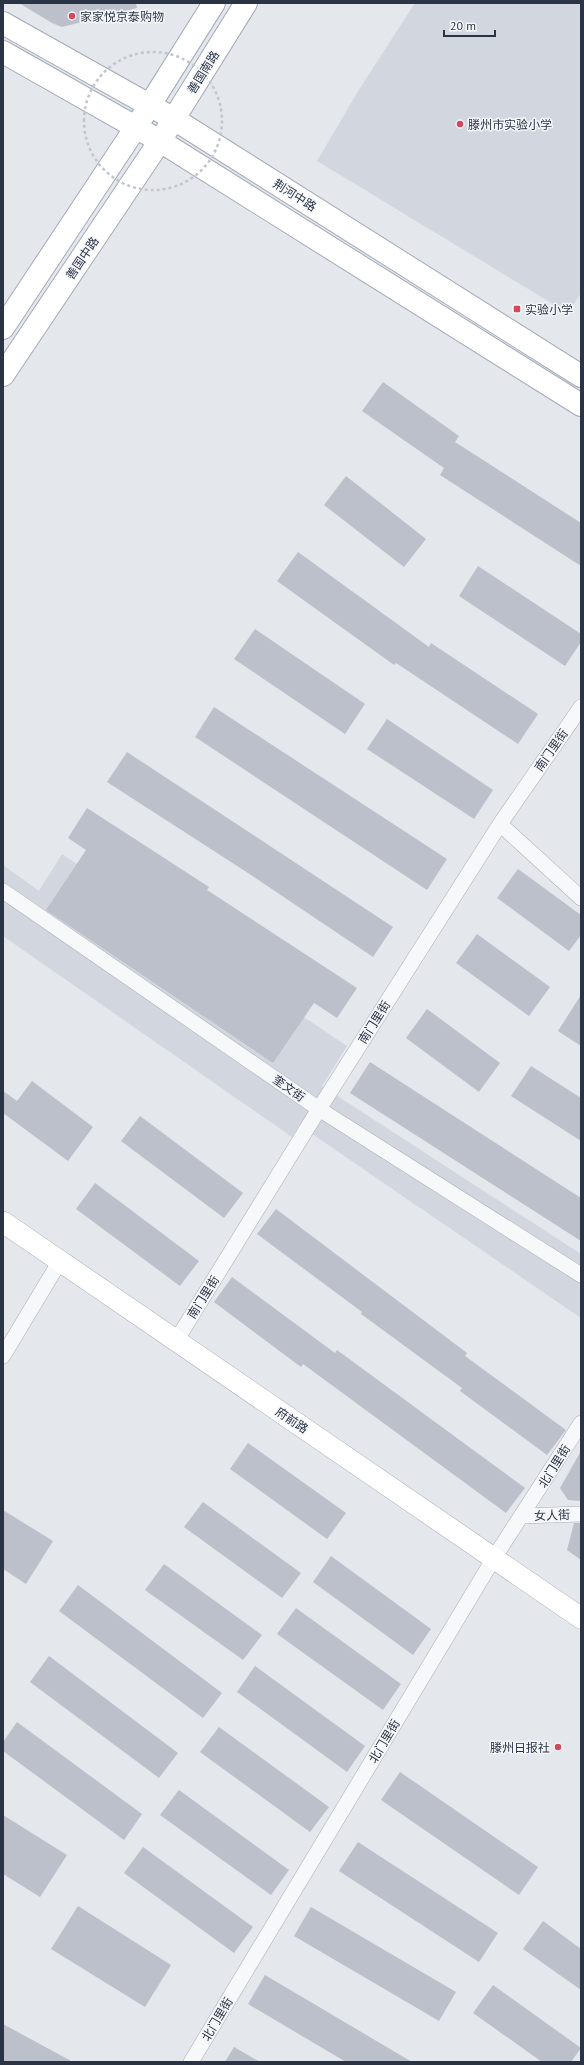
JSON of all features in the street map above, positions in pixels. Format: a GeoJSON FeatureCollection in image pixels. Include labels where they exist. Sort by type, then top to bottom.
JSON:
{"type":"FeatureCollection","features":[{"type":"Feature","properties":{"kind":"main road"},"geometry":{"type":"LineString","coordinates":[[3,328],[136,127],[214,3]]}},
{"type":"Feature","properties":{"kind":"main road","name":"善国南路"},"geometry":{"type":"LineString","coordinates":[[160,141],[246,3]]}},
{"type":"Feature","properties":{"kind":"main road","name":"荆河中路"},"geometry":{"type":"LineString","coordinates":[[3,23],[174,119],[581,376]]}},
{"type":"Feature","properties":{"kind":"main road"},"geometry":{"type":"LineString","coordinates":[[3,52],[160,141],[581,405]]}},
{"type":"Feature","properties":{"kind":"main road","name":"善国中路"},"geometry":{"type":"LineString","coordinates":[[3,375],[160,141]]}},
{"type":"Feature","properties":{"kind":"main road","name":"府前路"},"geometry":{"type":"LineString","coordinates":[[3,1222],[581,1618]]}},
{"type":"Feature","properties":{"kind":"street","name":"南门里街"},"geometry":{"type":"LineString","coordinates":[[176,1341],[319,1109],[500,824],[581,707]]}},
{"type":"Feature","properties":{"kind":"street"},"geometry":{"type":"LineString","coordinates":[[500,824],[581,898]]}},
{"type":"Feature","properties":{"kind":"street","name":"奎文街"},"geometry":{"type":"LineString","coordinates":[[3,891],[319,1109],[581,1274]]}},
{"type":"Feature","properties":{"kind":"street"},"geometry":{"type":"LineString","coordinates":[[3,1356],[60,1261]]}},
{"type":"Feature","properties":{"kind":"street","name":"北门里街"},"geometry":{"type":"LineString","coordinates":[[191,2062],[494,1558],[581,1423]]}},
{"type":"Feature","properties":{"kind":"street","name":"女人街"},"geometry":{"type":"LineString","coordinates":[[522,1516],[581,1514]]}},
{"type":"Feature","properties":{"kind":"path"},"geometry":{"type":"LineString","coordinates":[[160,52],[182,58],[201,71],[215,89],[220,104],[222,111],[222,134],[214,156],[199,174],[180,186],[157,190],[135,188],[114,178],[97,162],[87,142],[84,120],[88,97],[92,88],[99,77],[116,62],[137,53],[160,52]]}},
{"type":"Feature","properties":{"kind":"shaded area","name":"滕州市实验小学"},"geometry":{"type":"Polygon","coordinates":[[[415,3],[581,3],[581,293],[568,313],[317,161],[360,88],[415,3]]]}},
{"type":"Feature","properties":{"kind":"shaded area"},"geometry":{"type":"Polygon","coordinates":[[[62,854],[347,1046],[322,1086],[581,1254],[581,1318],[299,1125],[292,1137],[3,936],[3,865],[39,891],[62,854]]]}},
{"type":"Feature","properties":{"kind":"building","name":"家家悦京泰购物"},"geometry":{"type":"Polygon","coordinates":[[[19,3],[136,3],[137,8],[62,27],[52,23],[19,3]]]}},
{"type":"Feature","properties":{"kind":"building"},"geometry":{"type":"Polygon","coordinates":[[[383,382],[459,436],[455,442],[581,523],[581,566],[440,475],[444,468],[362,411],[383,382]]]}},
{"type":"Feature","properties":{"kind":"building"},"geometry":{"type":"Polygon","coordinates":[[[346,476],[426,539],[404,567],[324,505],[346,476]]]}},
{"type":"Feature","properties":{"kind":"building"},"geometry":{"type":"Polygon","coordinates":[[[298,552],[429,647],[431,643],[538,714],[518,744],[396,663],[394,665],[277,581],[298,552]]]}},
{"type":"Feature","properties":{"kind":"building"},"geometry":{"type":"Polygon","coordinates":[[[478,566],[581,634],[581,642],[565,666],[459,596],[478,566]]]}},
{"type":"Feature","properties":{"kind":"building"},"geometry":{"type":"Polygon","coordinates":[[[255,629],[365,704],[345,734],[234,659],[255,629]]]}},
{"type":"Feature","properties":{"kind":"building"},"geometry":{"type":"Polygon","coordinates":[[[214,707],[447,859],[427,890],[195,737],[214,707]]]}},
{"type":"Feature","properties":{"kind":"building"},"geometry":{"type":"Polygon","coordinates":[[[387,719],[493,790],[474,819],[367,749],[387,719]]]}},
{"type":"Feature","properties":{"kind":"building"},"geometry":{"type":"Polygon","coordinates":[[[127,752],[393,927],[373,957],[248,873],[107,782],[127,752]]]}},
{"type":"Feature","properties":{"kind":"building"},"geometry":{"type":"Polygon","coordinates":[[[87,808],[209,887],[207,890],[357,988],[337,1018],[314,1003],[273,1063],[46,910],[86,850],[68,838],[87,808]]]}},
{"type":"Feature","properties":{"kind":"building"},"geometry":{"type":"Polygon","coordinates":[[[518,869],[581,915],[581,935],[569,951],[497,898],[518,869]]]}},
{"type":"Feature","properties":{"kind":"building"},"geometry":{"type":"Polygon","coordinates":[[[477,934],[550,987],[529,1016],[456,963],[477,934]]]}},
{"type":"Feature","properties":{"kind":"building"},"geometry":{"type":"Polygon","coordinates":[[[581,995],[581,1046],[558,1031],[581,995]]]}},
{"type":"Feature","properties":{"kind":"building"},"geometry":{"type":"Polygon","coordinates":[[[427,1009],[500,1063],[479,1092],[406,1038],[427,1009]]]}},
{"type":"Feature","properties":{"kind":"building"},"geometry":{"type":"Polygon","coordinates":[[[370,1062],[581,1198],[581,1241],[350,1093],[370,1062]]]}},
{"type":"Feature","properties":{"kind":"building"},"geometry":{"type":"Polygon","coordinates":[[[531,1066],[581,1098],[581,1141],[511,1096],[531,1066]]]}},
{"type":"Feature","properties":{"kind":"building"},"geometry":{"type":"Polygon","coordinates":[[[32,1081],[93,1127],[68,1161],[3,1113],[3,1091],[17,1101],[32,1081]]]}},
{"type":"Feature","properties":{"kind":"building"},"geometry":{"type":"Polygon","coordinates":[[[140,1116],[243,1193],[224,1218],[121,1141],[140,1116]]]}},
{"type":"Feature","properties":{"kind":"building"},"geometry":{"type":"Polygon","coordinates":[[[95,1183],[199,1261],[180,1286],[76,1209],[95,1183]]]}},
{"type":"Feature","properties":{"kind":"building"},"geometry":{"type":"Polygon","coordinates":[[[276,1209],[467,1353],[465,1356],[566,1430],[547,1455],[460,1391],[462,1388],[361,1314],[362,1312],[257,1234],[276,1209]]]}},
{"type":"Feature","properties":{"kind":"building"},"geometry":{"type":"Polygon","coordinates":[[[232,1277],[335,1353],[337,1350],[525,1488],[506,1513],[303,1364],[301,1367],[214,1302],[232,1277]]]}},
{"type":"Feature","properties":{"kind":"building"},"geometry":{"type":"Polygon","coordinates":[[[248,1443],[346,1513],[327,1539],[230,1469],[248,1443]]]}},
{"type":"Feature","properties":{"kind":"building"},"geometry":{"type":"Polygon","coordinates":[[[581,1451],[581,1501],[568,1500],[560,1488],[581,1451]]]}},
{"type":"Feature","properties":{"kind":"building"},"geometry":{"type":"Polygon","coordinates":[[[203,1502],[301,1573],[282,1598],[184,1527],[203,1502]]]}},
{"type":"Feature","properties":{"kind":"building"},"geometry":{"type":"Polygon","coordinates":[[[3,1510],[53,1541],[26,1584],[3,1569],[3,1510]]]}},
{"type":"Feature","properties":{"kind":"building"},"geometry":{"type":"Polygon","coordinates":[[[574,1523],[581,1523],[581,1560],[567,1550],[574,1523]]]}},
{"type":"Feature","properties":{"kind":"building"},"geometry":{"type":"Polygon","coordinates":[[[331,1556],[431,1629],[413,1655],[313,1582],[331,1556]]]}},
{"type":"Feature","properties":{"kind":"building"},"geometry":{"type":"Polygon","coordinates":[[[164,1564],[262,1635],[243,1660],[145,1590],[164,1564]]]}},
{"type":"Feature","properties":{"kind":"building"},"geometry":{"type":"Polygon","coordinates":[[[78,1585],[222,1693],[203,1718],[59,1611],[78,1585]]]}},
{"type":"Feature","properties":{"kind":"building"},"geometry":{"type":"Polygon","coordinates":[[[296,1608],[401,1684],[383,1710],[277,1634],[296,1608]]]}},
{"type":"Feature","properties":{"kind":"building"},"geometry":{"type":"Polygon","coordinates":[[[49,1656],[178,1753],[159,1778],[30,1682],[49,1656]]]}},
{"type":"Feature","properties":{"kind":"building"},"geometry":{"type":"Polygon","coordinates":[[[255,1666],[365,1746],[347,1772],[237,1692],[255,1666]]]}},
{"type":"Feature","properties":{"kind":"building"},"geometry":{"type":"Polygon","coordinates":[[[17,1722],[142,1814],[124,1840],[3,1751],[3,1742],[17,1722]]]}},
{"type":"Feature","properties":{"kind":"building"},"geometry":{"type":"Polygon","coordinates":[[[219,1727],[329,1807],[310,1832],[200,1752],[219,1727]]]}},
{"type":"Feature","properties":{"kind":"building"},"geometry":{"type":"Polygon","coordinates":[[[400,1772],[538,1867],[519,1895],[381,1800],[400,1772]]]}},
{"type":"Feature","properties":{"kind":"building"},"geometry":{"type":"Polygon","coordinates":[[[179,1790],[289,1870],[271,1895],[160,1815],[179,1790]]]}},
{"type":"Feature","properties":{"kind":"building"},"geometry":{"type":"Polygon","coordinates":[[[3,1815],[67,1855],[40,1897],[3,1874],[3,1815]]]}},
{"type":"Feature","properties":{"kind":"building"},"geometry":{"type":"Polygon","coordinates":[[[358,1842],[498,1933],[479,1962],[339,1871],[358,1842]]]}},
{"type":"Feature","properties":{"kind":"building"},"geometry":{"type":"Polygon","coordinates":[[[143,1847],[253,1927],[234,1953],[124,1873],[143,1847]]]}},
{"type":"Feature","properties":{"kind":"building"},"geometry":{"type":"Polygon","coordinates":[[[78,1906],[171,1965],[145,2007],[51,1949],[78,1906]]]}},
{"type":"Feature","properties":{"kind":"building"},"geometry":{"type":"Polygon","coordinates":[[[311,1907],[456,1992],[439,2021],[294,1936],[311,1907]]]}},
{"type":"Feature","properties":{"kind":"building"},"geometry":{"type":"Polygon","coordinates":[[[543,1921],[581,1949],[581,1990],[523,1949],[543,1921]]]}},
{"type":"Feature","properties":{"kind":"building"},"geometry":{"type":"Polygon","coordinates":[[[265,1975],[412,2062],[346,2062],[248,2004],[265,1975]]]}},
{"type":"Feature","properties":{"kind":"building"},"geometry":{"type":"Polygon","coordinates":[[[493,1985],[581,2048],[571,2062],[542,2062],[473,2013],[493,1985]]]}},
{"type":"Feature","properties":{"kind":"building"},"geometry":{"type":"Polygon","coordinates":[[[3,2024],[73,2062],[3,2062],[3,2024]]]}},
{"type":"Feature","properties":{"kind":"building"},"geometry":{"type":"Polygon","coordinates":[[[234,2047],[260,2062],[225,2062],[234,2047]]]}},
{"type":"Feature","properties":{"kind":"place","name":"家家悦京泰购物"},"geometry":{"type":"Point","coordinates":[72,16]}},
{"type":"Feature","properties":{"kind":"place","name":"滕州市实验小学"},"geometry":{"type":"Point","coordinates":[460,124]}},
{"type":"Feature","properties":{"kind":"place","name":"实验小学"},"geometry":{"type":"Point","coordinates":[517,309]}},
{"type":"Feature","properties":{"kind":"place","name":"滕州日报社"},"geometry":{"type":"Point","coordinates":[558,1747]}}]}
